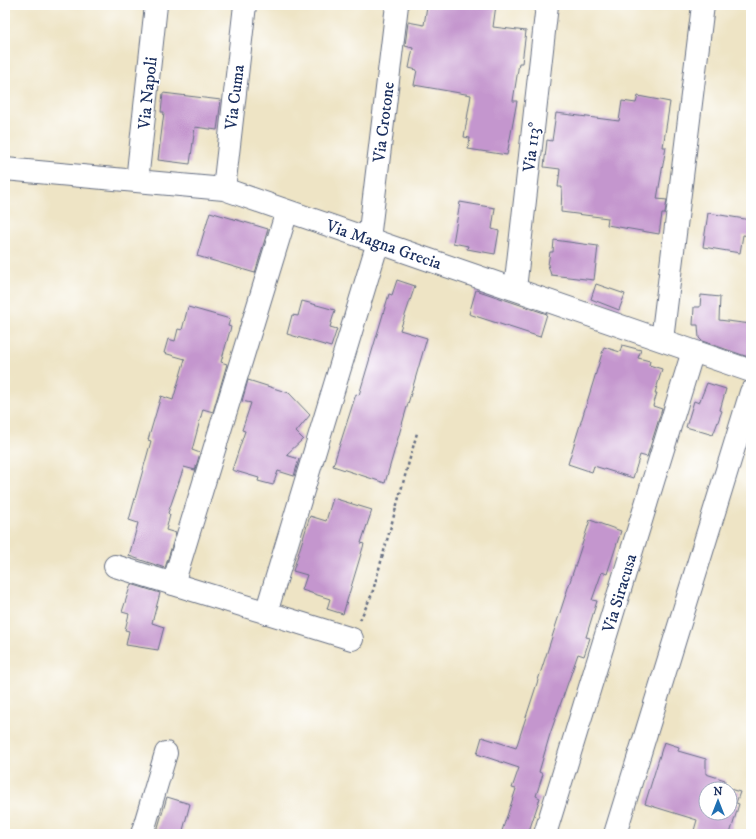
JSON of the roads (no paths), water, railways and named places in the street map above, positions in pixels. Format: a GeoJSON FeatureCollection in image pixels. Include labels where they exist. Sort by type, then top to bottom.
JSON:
{"type":"FeatureCollection","features":[{"type":"Feature","properties":{"kind":"street","name":"Via Napoli"},"geometry":{"type":"LineString","coordinates":[[137,180],[156,5]]}},
{"type":"Feature","properties":{"kind":"street","name":"Via Cuma"},"geometry":{"type":"LineString","coordinates":[[224,189],[245,5]]}},
{"type":"Feature","properties":{"kind":"street","name":"Via Crotone"},"geometry":{"type":"LineString","coordinates":[[266,613],[374,241],[397,5]]}},
{"type":"Feature","properties":{"kind":"street","name":"Via 113°"},"geometry":{"type":"LineString","coordinates":[[515,289],[547,5]]}},
{"type":"Feature","properties":{"kind":"street"},"geometry":{"type":"LineString","coordinates":[[662,340],[704,5]]}},
{"type":"Feature","properties":{"kind":"street","name":"Via Magna Grecia"},"geometry":{"type":"LineString","coordinates":[[5,169],[224,189],[751,371]]}},
{"type":"Feature","properties":{"kind":"street"},"geometry":{"type":"LineString","coordinates":[[173,584],[287,211]]}},
{"type":"Feature","properties":{"kind":"street","name":"Via Siracusa"},"geometry":{"type":"LineString","coordinates":[[545,834],[693,351]]}},
{"type":"Feature","properties":{"kind":"street"},"geometry":{"type":"LineString","coordinates":[[615,834],[751,392]]}},
{"type":"Feature","properties":{"kind":"street"},"geometry":{"type":"LineString","coordinates":[[115,566],[352,639]]}},
{"type":"Feature","properties":{"kind":"street"},"geometry":{"type":"LineString","coordinates":[[142,834],[166,753]]}}]}
